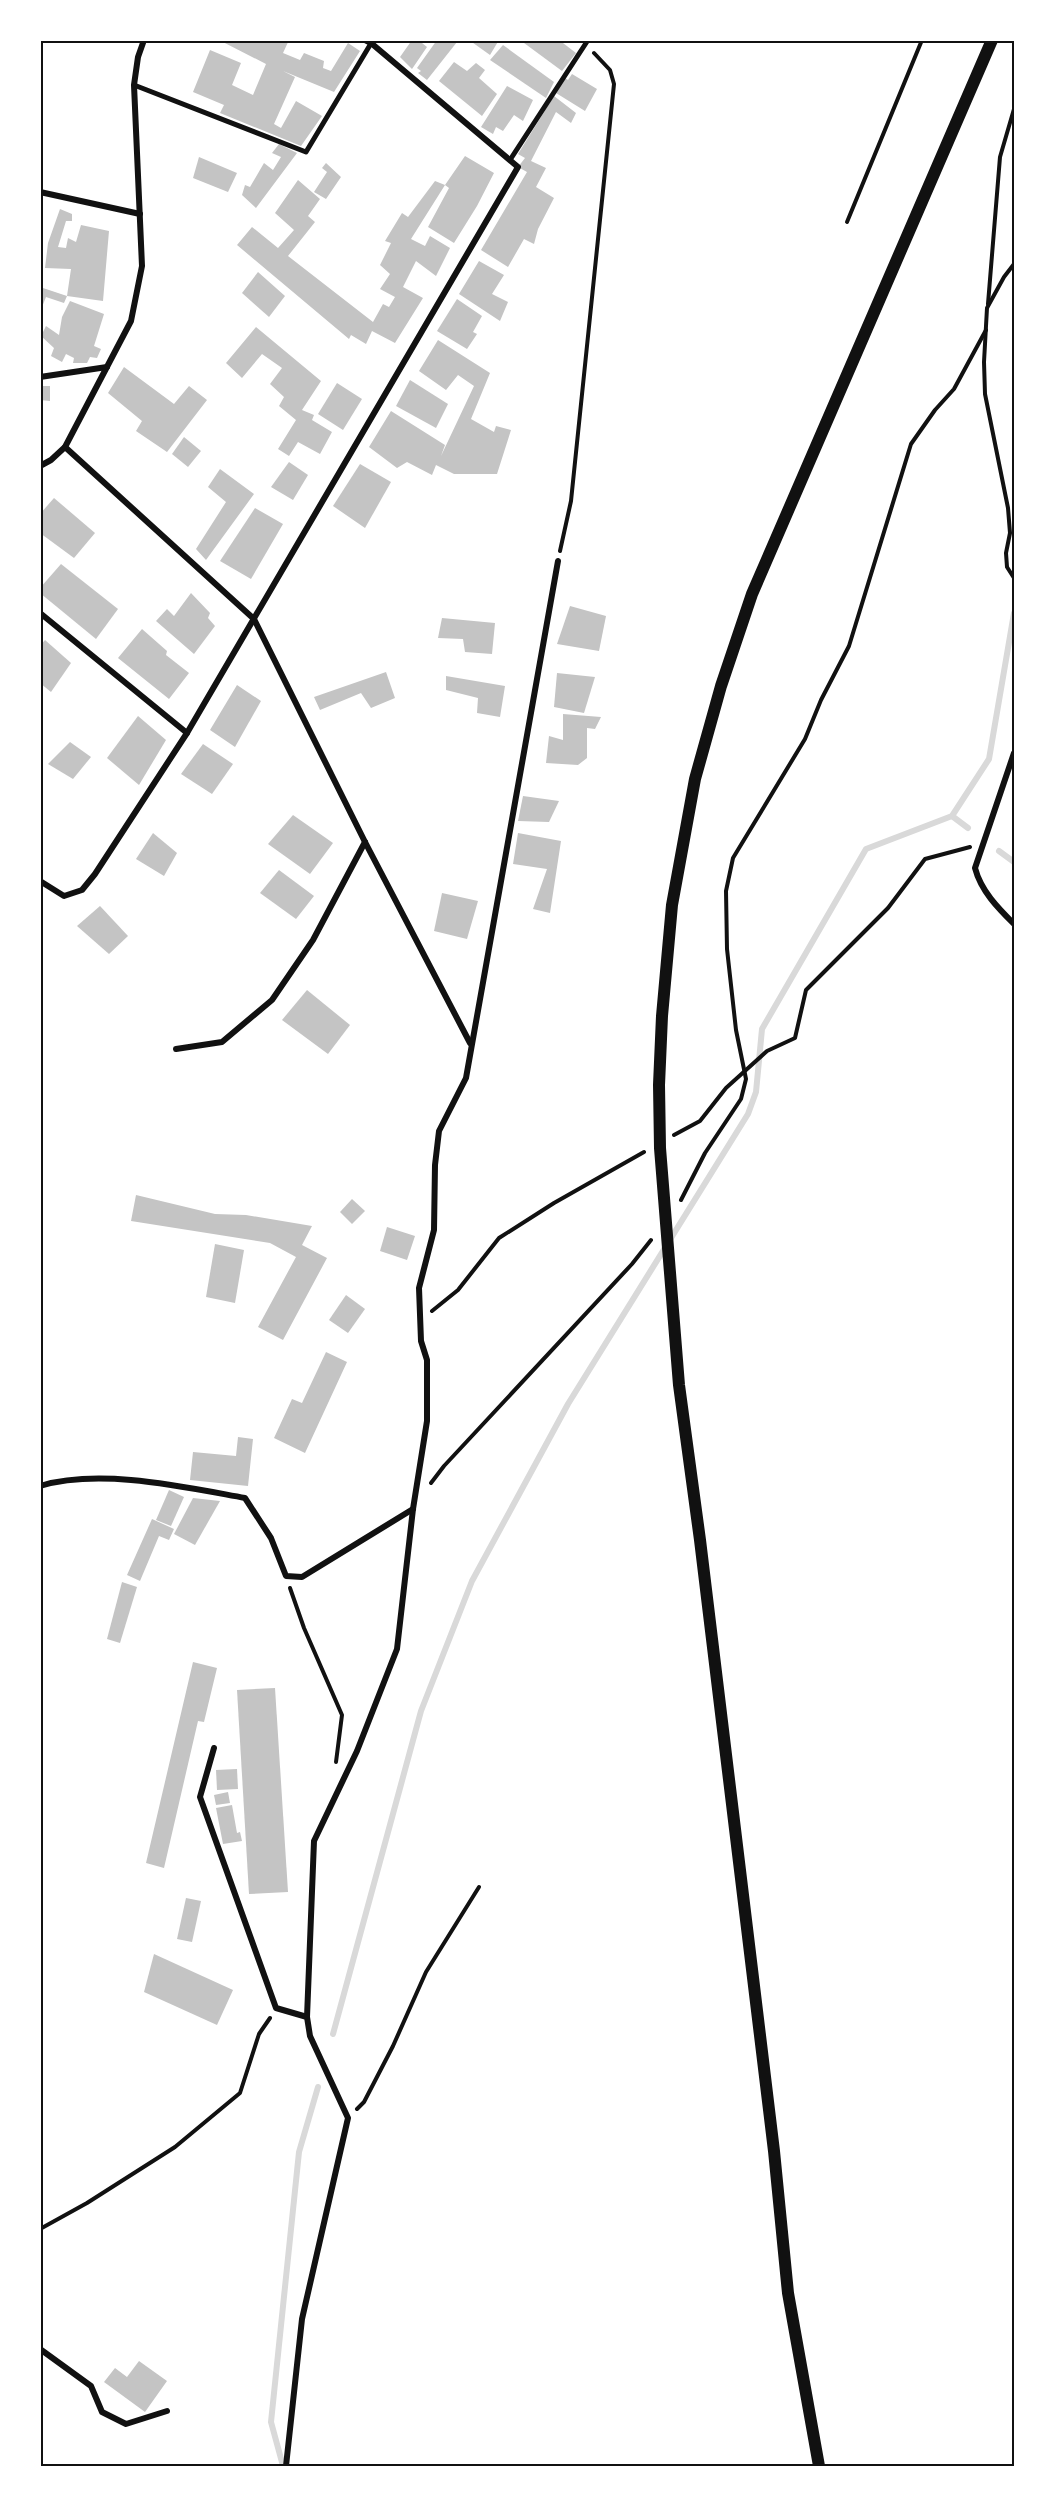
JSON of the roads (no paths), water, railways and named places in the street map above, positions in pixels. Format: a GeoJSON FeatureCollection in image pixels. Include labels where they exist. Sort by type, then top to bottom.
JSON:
{"type":"FeatureCollection","features":[{"type":"Feature","properties":{"kind":"main road"},"geometry":{"type":"LineString","coordinates":[[819,2466],[788,2293],[772,2139],[700,1540],[679,1385],[663,1198],[659,1085],[662,1016],[672,905],[695,779],[721,686],[752,594],[992,40]]}},
{"type":"Feature","properties":{"kind":"street"},"geometry":{"type":"LineString","coordinates":[[40,466],[65,447],[131,321],[142,266],[135,85],[138,57],[144,40]]}},
{"type":"Feature","properties":{"kind":"street"},"geometry":{"type":"LineString","coordinates":[[40,881],[64,896],[82,890],[95,874],[188,733],[518,167],[370,41],[306,152],[135,85]]}},
{"type":"Feature","properties":{"kind":"street"},"geometry":{"type":"LineString","coordinates":[[510,160],[586,43]]}},
{"type":"Feature","properties":{"kind":"street"},"geometry":{"type":"LineString","coordinates":[[40,192],[140,214]]}},
{"type":"Feature","properties":{"kind":"street"},"geometry":{"type":"LineString","coordinates":[[40,377],[106,367]]}},
{"type":"Feature","properties":{"kind":"street"},"geometry":{"type":"LineString","coordinates":[[65,447],[254,619],[365,842],[471,1044]]}},
{"type":"Feature","properties":{"kind":"street"},"geometry":{"type":"LineString","coordinates":[[285,2466],[302,2319],[348,2118],[310,2036],[307,2017],[314,1841],[357,1751],[397,1649],[413,1509],[427,1421],[427,1359],[421,1341],[419,1288],[434,1230],[435,1165],[439,1131],[466,1078],[558,561]]}},
{"type":"Feature","properties":{"kind":"street"},"geometry":{"type":"LineString","coordinates":[[40,613],[188,733]]}},
{"type":"Feature","properties":{"kind":"street"},"geometry":{"type":"LineString","coordinates":[[1014,753],[975,868],[978,881],[993,903],[1014,924]]}},
{"type":"Feature","properties":{"kind":"street"},"geometry":{"type":"LineString","coordinates":[[176,1049],[222,1042],[272,1000],[313,939],[365,842]]}},
{"type":"Feature","properties":{"kind":"street"},"geometry":{"type":"LineString","coordinates":[[40,1486],[93,1478],[177,1486],[245,1498],[271,1538],[286,1576],[302,1577],[413,1509]]}},
{"type":"Feature","properties":{"kind":"street"},"geometry":{"type":"LineString","coordinates":[[214,1748],[200,1797],[276,2008],[307,2017]]}},
{"type":"Feature","properties":{"kind":"street"},"geometry":{"type":"LineString","coordinates":[[40,2349],[91,2386],[102,2412],[126,2424],[167,2411]]}},
{"type":"Feature","properties":{"kind":"waterway"},"geometry":{"type":"LineString","coordinates":[[333,2034],[421,1711],[472,1581],[568,1404],[748,1114],[756,1092],[762,1029],[866,849],[952,816],[989,759],[1014,613]]}},
{"type":"Feature","properties":{"kind":"waterway"},"geometry":{"type":"LineString","coordinates":[[952,816],[968,828]]}},
{"type":"Feature","properties":{"kind":"waterway"},"geometry":{"type":"LineString","coordinates":[[999,851],[1014,862]]}},
{"type":"Feature","properties":{"kind":"waterway"},"geometry":{"type":"LineString","coordinates":[[283,2466],[271,2422],[299,2152],[318,2087]]}}]}
